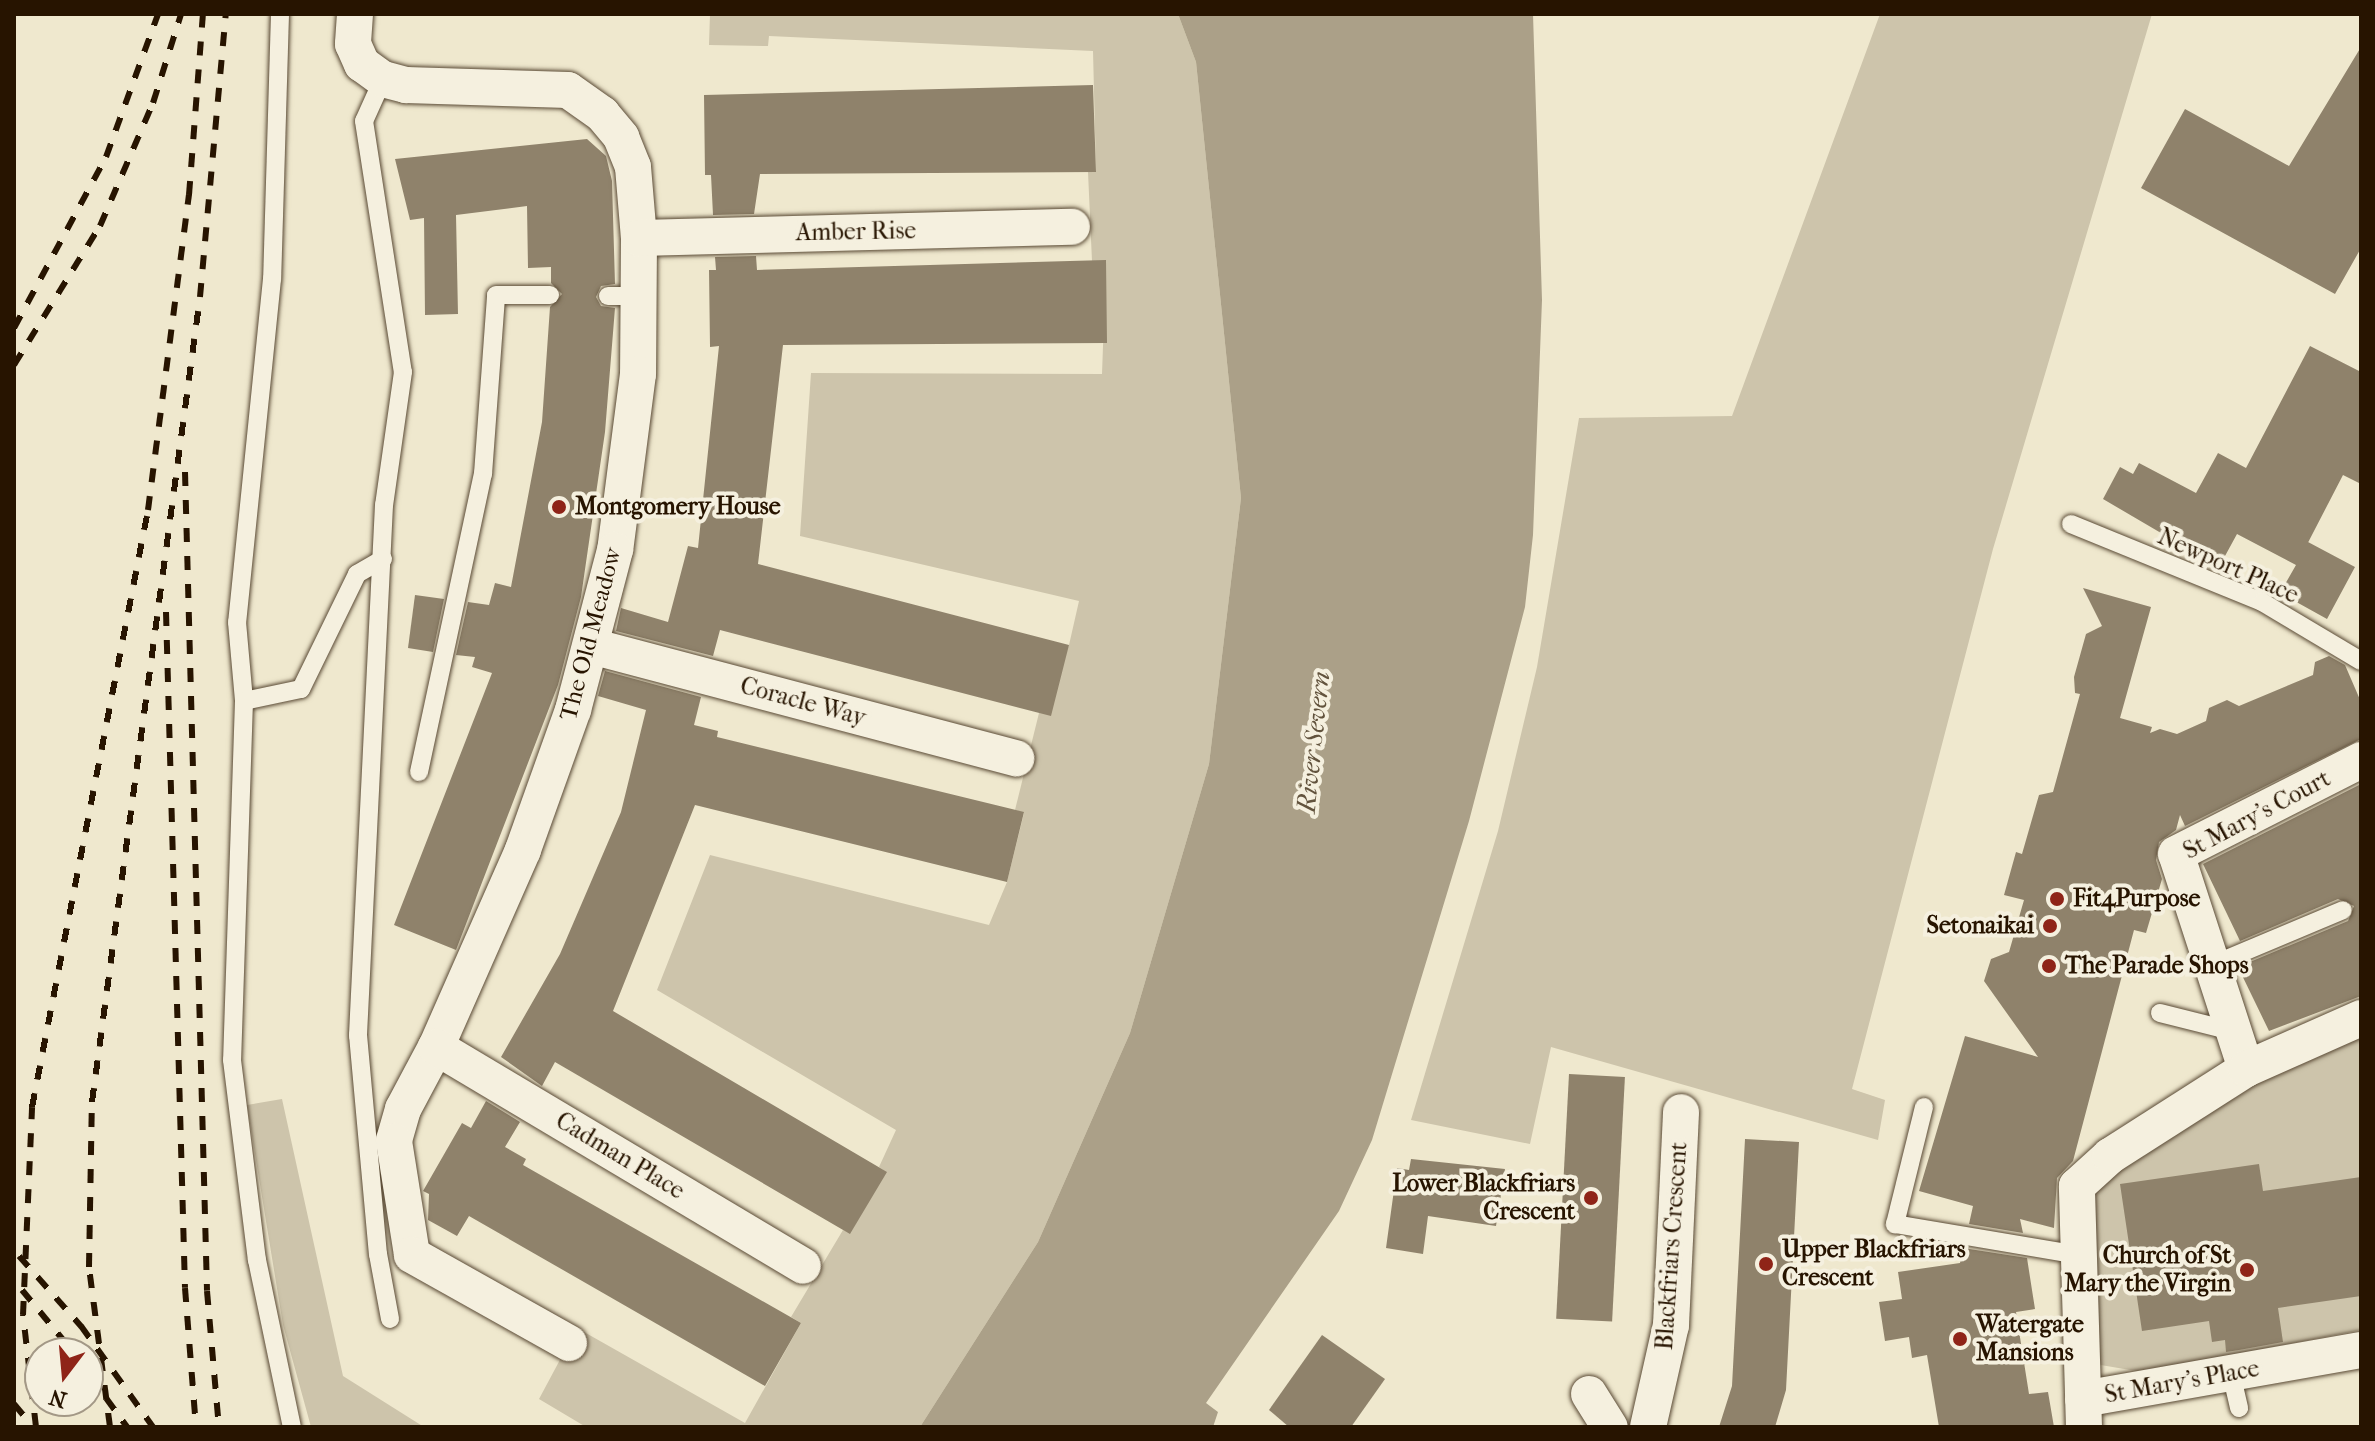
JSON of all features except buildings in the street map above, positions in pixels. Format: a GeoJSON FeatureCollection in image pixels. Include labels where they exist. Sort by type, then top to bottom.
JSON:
{"type":"FeatureCollection","features":[{"type":"Feature","properties":{"kind":"street"},"geometry":{"type":"LineString","coordinates":[[355,14],[353,44],[362,64],[383,79]]}},
{"type":"Feature","properties":{"kind":"street","name":"The Old Meadow"},"geometry":{"type":"LineString","coordinates":[[383,79],[406,85],[551,86],[576,95],[621,137],[633,167],[639,238],[623,296],[629,467],[591,646],[523,850],[436,1047],[403,1109],[394,1141],[412,1255],[569,1343]]}},
{"type":"Feature","properties":{"kind":"street","name":"Amber Rise"},"geometry":{"type":"LineString","coordinates":[[639,238],[1072,227]]}},
{"type":"Feature","properties":{"kind":"street","name":"Coracle Way"},"geometry":{"type":"LineString","coordinates":[[591,646],[1016,758]]}},
{"type":"Feature","properties":{"kind":"street","name":"St Mary's Court"},"geometry":{"type":"LineString","coordinates":[[2210,966],[2176,854],[2361,760]]}},
{"type":"Feature","properties":{"kind":"street"},"geometry":{"type":"LineString","coordinates":[[2210,966],[2246,1069]]}},
{"type":"Feature","properties":{"kind":"street","name":"St Mary's Place"},"geometry":{"type":"LineString","coordinates":[[2361,1018],[2246,1069],[2110,1156],[2077,1186],[2084,1413],[2231,1373],[2361,1350]]}},
{"type":"Feature","properties":{"kind":"street","name":"Cadman Place"},"geometry":{"type":"LineString","coordinates":[[436,1047],[803,1266]]}},
{"type":"Feature","properties":{"kind":"street","name":"Blackfriars Crescent"},"geometry":{"type":"LineString","coordinates":[[1648,1427],[1671,1325],[1681,1112]]}},
{"type":"Feature","properties":{"kind":"street"},"geometry":{"type":"LineString","coordinates":[[1589,1394],[1610,1427]]}},
{"type":"Feature","properties":{"kind":"lane"},"geometry":{"type":"LineString","coordinates":[[280,14],[272,279],[237,622],[244,701],[232,1060],[257,1260],[292,1427]]}},
{"type":"Feature","properties":{"kind":"lane"},"geometry":{"type":"LineString","coordinates":[[383,79],[364,121],[403,372],[384,505],[358,1035],[378,1254],[390,1319]]}},
{"type":"Feature","properties":{"kind":"lane"},"geometry":{"type":"LineString","coordinates":[[419,772],[483,474],[496,295],[550,295]]}},
{"type":"Feature","properties":{"kind":"lane","name":"Newport Place"},"geometry":{"type":"LineString","coordinates":[[2071,524],[2262,602],[2361,661]]}},
{"type":"Feature","properties":{"kind":"lane"},"geometry":{"type":"LineString","coordinates":[[244,701],[301,689],[357,574],[383,559]]}},
{"type":"Feature","properties":{"kind":"lane"},"geometry":{"type":"LineString","coordinates":[[2210,966],[2343,910]]}},
{"type":"Feature","properties":{"kind":"lane"},"geometry":{"type":"LineString","coordinates":[[2160,1013],[2232,1031]]}},
{"type":"Feature","properties":{"kind":"lane"},"geometry":{"type":"LineString","coordinates":[[1924,1107],[1895,1224],[2079,1255]]}},
{"type":"Feature","properties":{"kind":"lane"},"geometry":{"type":"LineString","coordinates":[[2231,1373],[2239,1408]]}},
{"type":"Feature","properties":{"kind":"shaded area"},"geometry":{"type":"Polygon","coordinates":[[[710,14],[1178,14],[1196,62],[1241,498],[1209,764],[1130,1033],[1038,1242],[920,1427],[586,1427],[539,1399],[577,1328],[745,1423],[801,1323],[791,1317],[843,1230],[850,1233],[886,1172],[879,1167],[896,1130],[657,990],[710,855],[989,925],[1007,882],[1024,813],[1015,810],[1039,713],[1069,645],[1079,601],[800,536],[811,373],[1102,374],[1106,262],[1092,261],[1088,172],[1096,172],[1093,51],[769,36],[768,46],[709,45],[710,14]]]}},
{"type":"Feature","properties":{"kind":"shaded area"},"geometry":{"type":"Polygon","coordinates":[[[1880,14],[2152,14],[1993,549],[1852,1089],[1885,1100],[1878,1140],[1551,1047],[1530,1144],[1411,1120],[1498,831],[1537,667],[1579,418],[1732,416],[1880,14]]]}},
{"type":"Feature","properties":{"kind":"shaded area"},"geometry":{"type":"Polygon","coordinates":[[[2361,1028],[2361,1330],[2142,1372],[2083,1362],[2085,1190],[2249,1076],[2361,1028]]]}},
{"type":"Feature","properties":{"kind":"shaded area"},"geometry":{"type":"Polygon","coordinates":[[[282,1099],[343,1376],[424,1427],[311,1427],[283,1325],[247,1105],[282,1099]]]}},
{"type":"Feature","properties":{"kind":"water","name":"River Severn"},"geometry":{"type":"Polygon","coordinates":[[[1178,14],[1533,14],[1542,300],[1533,535],[1525,607],[1469,821],[1372,1140],[1339,1211],[1206,1403],[1218,1412],[1213,1427],[920,1427],[1038,1242],[1130,1033],[1209,764],[1241,498],[1196,62],[1178,14]]]}},
{"type":"Feature","properties":{"kind":"railway"},"geometry":{"type":"LineString","coordinates":[[14,328],[106,157],[158,14]]}},
{"type":"Feature","properties":{"kind":"railway"},"geometry":{"type":"LineString","coordinates":[[14,365],[100,226],[153,103],[181,14]]}},
{"type":"Feature","properties":{"kind":"railway"},"geometry":{"type":"LineString","coordinates":[[36,1427],[23,1315],[32,1107],[148,510],[189,195],[203,14]]}},
{"type":"Feature","properties":{"kind":"railway"},"geometry":{"type":"LineString","coordinates":[[110,1427],[89,1267],[92,1102],[200,297],[226,14]]}},
{"type":"Feature","properties":{"kind":"railway"},"geometry":{"type":"LineString","coordinates":[[185,472],[207,1291],[219,1427]]}},
{"type":"Feature","properties":{"kind":"railway"},"geometry":{"type":"LineString","coordinates":[[166,612],[185,1288],[196,1427]]}},
{"type":"Feature","properties":{"kind":"railway"},"geometry":{"type":"LineString","coordinates":[[19,1256],[81,1326],[153,1427]]}},
{"type":"Feature","properties":{"kind":"railway"},"geometry":{"type":"LineString","coordinates":[[22,1290],[61,1337]]}},
{"type":"Feature","properties":{"kind":"railway"},"geometry":{"type":"LineString","coordinates":[[106,1398],[127,1427]]}},
{"type":"Feature","properties":{"kind":"railway"},"geometry":{"type":"LineString","coordinates":[[14,1404],[33,1427]]}},
{"type":"Feature","properties":{"kind":"place","name":"Montgomery House"},"geometry":{"type":"Point","coordinates":[559,507]}},
{"type":"Feature","properties":{"kind":"place","name":"Fit4Purpose"},"geometry":{"type":"Point","coordinates":[2057,899]}},
{"type":"Feature","properties":{"kind":"place","name":"Setonaikai"},"geometry":{"type":"Point","coordinates":[2050,926]}},
{"type":"Feature","properties":{"kind":"place","name":"The Parade Shops"},"geometry":{"type":"Point","coordinates":[2049,966]}},
{"type":"Feature","properties":{"kind":"place","name":"Lower Blackfriars Crescent"},"geometry":{"type":"Point","coordinates":[1591,1198]}},
{"type":"Feature","properties":{"kind":"place","name":"Upper Blackfriars Crescent"},"geometry":{"type":"Point","coordinates":[1766,1264]}},
{"type":"Feature","properties":{"kind":"place","name":"Church of St Mary the Virgin"},"geometry":{"type":"Point","coordinates":[2247,1270]}},
{"type":"Feature","properties":{"kind":"place","name":"Watergate Mansions"},"geometry":{"type":"Point","coordinates":[1960,1339]}}]}
